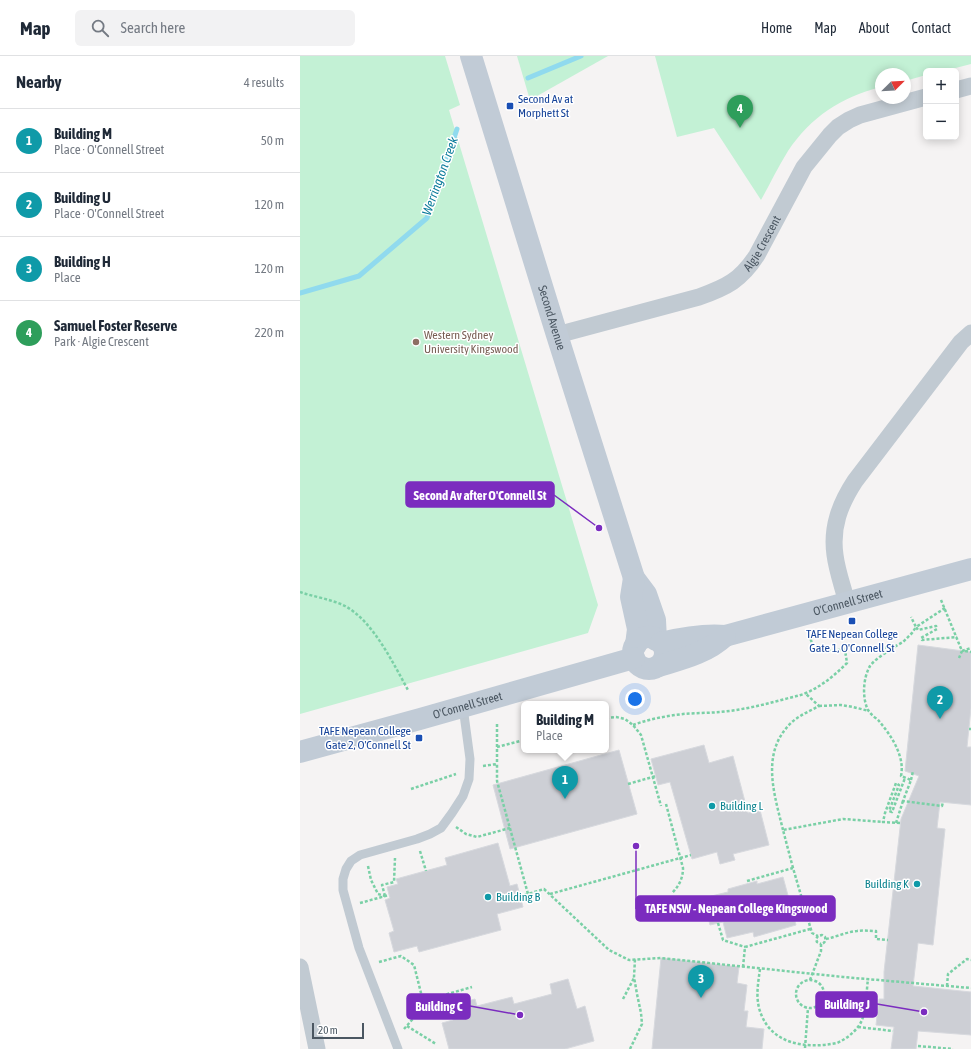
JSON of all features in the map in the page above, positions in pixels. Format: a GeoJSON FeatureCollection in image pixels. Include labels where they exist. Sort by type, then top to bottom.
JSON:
{"type":"FeatureCollection","features":[{"type":"Feature","properties":{"kind":"street","name":"Second Avenue"},"geometry":{"type":"LineString","coordinates":[[471,56],[634,578],[646,594],[655,620],[659,641]]}},
{"type":"Feature","properties":{"kind":"street"},"geometry":{"type":"LineString","coordinates":[[959,89],[971,86]]}},
{"type":"Feature","properties":{"kind":"street","name":"Algie Crescent"},"geometry":{"type":"LineString","coordinates":[[557,335],[699,297],[718,290],[731,283],[750,266],[804,167],[838,127],[849,120],[860,116],[923,98]]}},
{"type":"Feature","properties":{"kind":"street"},"geometry":{"type":"LineString","coordinates":[[847,603],[835,556],[834,545],[836,523],[843,500],[855,481],[961,342],[971,333]]}},
{"type":"Feature","properties":{"kind":"street","name":"O'Connell Street"},"geometry":{"type":"LineString","coordinates":[[659,641],[696,636],[725,636],[971,569]]}},
{"type":"Feature","properties":{"kind":"street","name":"Second Avenue"},"geometry":{"type":"LineString","coordinates":[[634,578],[631,596],[638,629],[635,651]]}},
{"type":"Feature","properties":{"kind":"street","name":"O'Connell Street"},"geometry":{"type":"LineString","coordinates":[[659,666],[685,658],[703,650],[717,643],[725,636]]}},
{"type":"Feature","properties":{"kind":"street"},"geometry":{"type":"LineString","coordinates":[[644,638],[650,638],[659,641],[664,650],[665,656],[659,666],[650,669],[643,668],[637,664],[635,651],[638,642],[644,638]]}},
{"type":"Feature","properties":{"kind":"street","name":"O'Connell Street"},"geometry":{"type":"LineString","coordinates":[[300,752],[463,707],[635,651]]}},
{"type":"Feature","properties":{"kind":"street"},"geometry":{"type":"LineString","coordinates":[[300,967],[317,1049]]}},
{"type":"Feature","properties":{"kind":"lane"},"geometry":{"type":"LineString","coordinates":[[398,1049],[359,948],[343,890],[343,880],[346,869],[351,861],[360,855],[430,834],[441,828],[452,813],[463,796],[469,779],[470,759],[463,707]]}},
{"type":"Feature","properties":{"kind":"path"},"geometry":{"type":"LineString","coordinates":[[300,592],[345,606],[363,620],[373,631],[408,690]]}},
{"type":"Feature","properties":{"kind":"path"},"geometry":{"type":"LineString","coordinates":[[941,600],[962,651],[959,658]]}},
{"type":"Feature","properties":{"kind":"path"},"geometry":{"type":"LineString","coordinates":[[911,780],[901,776],[902,762],[898,748],[890,735],[869,711],[864,693],[865,680],[870,667],[880,656],[903,642],[912,633],[916,626],[945,608]]}},
{"type":"Feature","properties":{"kind":"path"},"geometry":{"type":"LineString","coordinates":[[911,617],[918,630],[936,626],[937,629],[921,638],[922,640],[957,636]]}},
{"type":"Feature","properties":{"kind":"path"},"geometry":{"type":"LineString","coordinates":[[810,637],[814,650],[894,647]]}},
{"type":"Feature","properties":{"kind":"path"},"geometry":{"type":"LineString","coordinates":[[962,651],[971,648]]}},
{"type":"Feature","properties":{"kind":"path"},"geometry":{"type":"LineString","coordinates":[[633,725],[646,720],[665,716],[739,710],[805,693],[837,674],[847,663],[845,650]]}},
{"type":"Feature","properties":{"kind":"path"},"geometry":{"type":"LineString","coordinates":[[962,651],[971,652]]}},
{"type":"Feature","properties":{"kind":"path"},"geometry":{"type":"LineString","coordinates":[[805,693],[819,706]]}},
{"type":"Feature","properties":{"kind":"path"},"geometry":{"type":"LineString","coordinates":[[826,939],[822,935],[818,936],[812,933],[810,929],[776,802],[772,774],[772,760],[783,733],[793,722],[819,706],[841,705],[869,711]]}},
{"type":"Feature","properties":{"kind":"path"},"geometry":{"type":"LineString","coordinates":[[609,718],[616,717],[625,719],[633,725],[641,736],[654,776],[661,806]]}},
{"type":"Feature","properties":{"kind":"path"},"geometry":{"type":"LineString","coordinates":[[497,724],[496,781],[528,894]]}},
{"type":"Feature","properties":{"kind":"path"},"geometry":{"type":"LineString","coordinates":[[497,747],[521,741]]}},
{"type":"Feature","properties":{"kind":"path"},"geometry":{"type":"LineString","coordinates":[[480,766],[497,764]]}},
{"type":"Feature","properties":{"kind":"path"},"geometry":{"type":"LineString","coordinates":[[896,823],[913,771]]}},
{"type":"Feature","properties":{"kind":"path"},"geometry":{"type":"LineString","coordinates":[[411,789],[462,772]]}},
{"type":"Feature","properties":{"kind":"path"},"geometry":{"type":"LineString","coordinates":[[628,784],[654,776]]}},
{"type":"Feature","properties":{"kind":"path"},"geometry":{"type":"LineString","coordinates":[[883,822],[896,783],[899,785],[889,811],[892,812],[905,778]]}},
{"type":"Feature","properties":{"kind":"path"},"geometry":{"type":"LineString","coordinates":[[903,801],[942,806],[942,802]]}},
{"type":"Feature","properties":{"kind":"path"},"geometry":{"type":"LineString","coordinates":[[666,804],[683,868],[680,881],[672,893]]}},
{"type":"Feature","properties":{"kind":"path"},"geometry":{"type":"LineString","coordinates":[[783,830],[843,819],[900,823]]}},
{"type":"Feature","properties":{"kind":"path"},"geometry":{"type":"LineString","coordinates":[[454,826],[466,834],[476,837],[510,828]]}},
{"type":"Feature","properties":{"kind":"path"},"geometry":{"type":"LineString","coordinates":[[419,847],[426,871]]}},
{"type":"Feature","properties":{"kind":"path"},"geometry":{"type":"LineString","coordinates":[[385,896],[382,885],[394,882],[396,852]]}},
{"type":"Feature","properties":{"kind":"path"},"geometry":{"type":"LineString","coordinates":[[550,894],[691,855]]}},
{"type":"Feature","properties":{"kind":"path"},"geometry":{"type":"LineString","coordinates":[[367,862],[371,880],[378,894],[385,896]]}},
{"type":"Feature","properties":{"kind":"path"},"geometry":{"type":"LineString","coordinates":[[747,881],[793,868]]}},
{"type":"Feature","properties":{"kind":"path"},"geometry":{"type":"LineString","coordinates":[[520,896],[544,889],[609,950],[629,960],[661,958],[760,969],[971,988]]}},
{"type":"Feature","properties":{"kind":"path"},"geometry":{"type":"LineString","coordinates":[[355,905],[390,895]]}},
{"type":"Feature","properties":{"kind":"path"},"geometry":{"type":"LineString","coordinates":[[718,923],[723,940],[745,947],[810,929]]}},
{"type":"Feature","properties":{"kind":"path"},"geometry":{"type":"LineString","coordinates":[[821,944],[825,942],[826,939],[855,931],[867,930],[876,931],[876,939],[888,940]]}},
{"type":"Feature","properties":{"kind":"path"},"geometry":{"type":"LineString","coordinates":[[818,936],[816,940],[821,944]]}},
{"type":"Feature","properties":{"kind":"path"},"geometry":{"type":"LineString","coordinates":[[810,980],[821,951],[821,944]]}},
{"type":"Feature","properties":{"kind":"path"},"geometry":{"type":"LineString","coordinates":[[743,967],[745,947]]}},
{"type":"Feature","properties":{"kind":"path"},"geometry":{"type":"LineString","coordinates":[[373,963],[401,956],[414,965],[424,1005],[402,1032]]}},
{"type":"Feature","properties":{"kind":"path"},"geometry":{"type":"LineString","coordinates":[[630,1049],[642,1024],[634,977],[635,959]]}},
{"type":"Feature","properties":{"kind":"path"},"geometry":{"type":"LineString","coordinates":[[947,986],[948,974],[967,959],[971,960]]}},
{"type":"Feature","properties":{"kind":"path"},"geometry":{"type":"LineString","coordinates":[[760,969],[757,1000],[761,1014],[769,1028],[779,1038],[791,1044],[814,1049],[829,1046],[841,1041],[852,1034],[860,1024],[864,1013],[868,979]]}},
{"type":"Feature","properties":{"kind":"path"},"geometry":{"type":"LineString","coordinates":[[623,998],[634,977]]}},
{"type":"Feature","properties":{"kind":"path"},"geometry":{"type":"LineString","coordinates":[[810,980],[818,982],[824,994],[821,1003],[813,1008],[808,1008],[797,999],[796,990],[802,982],[810,980]]}},
{"type":"Feature","properties":{"kind":"path"},"geometry":{"type":"LineString","coordinates":[[424,1001],[472,987]]}},
{"type":"Feature","properties":{"kind":"path"},"geometry":{"type":"LineString","coordinates":[[805,1048],[808,1008]]}},
{"type":"Feature","properties":{"kind":"path"},"geometry":{"type":"LineString","coordinates":[[407,1026],[436,1044]]}},
{"type":"Feature","properties":{"kind":"path"},"geometry":{"type":"LineString","coordinates":[[857,1027],[893,1031]]}},
{"type":"Feature","properties":{"kind":"path"},"geometry":{"type":"LineString","coordinates":[[918,1046],[953,1049]]}},
{"type":"Feature","properties":{"kind":"green space","name":"Western Sydney University Kingswood"},"geometry":{"type":"Polygon","coordinates":[[[300,56],[445,56],[460,105],[449,110],[598,605],[588,633],[300,714],[300,56]]]}},
{"type":"Feature","properties":{"kind":"green space"},"geometry":{"type":"Polygon","coordinates":[[[517,56],[608,56],[530,100],[517,56]]]}},
{"type":"Feature","properties":{"kind":"green space"},"geometry":{"type":"Polygon","coordinates":[[[655,56],[971,56],[971,64],[956,68],[923,68],[923,76],[911,79],[911,68],[875,68],[875,89],[853,96],[817,118],[788,151],[761,200],[714,128],[677,137],[655,56]]]}},
{"type":"Feature","properties":{"kind":"building"},"geometry":{"type":"Polygon","coordinates":[[[918,645],[971,652],[971,708],[967,747],[971,747],[971,805],[940,802],[937,828],[945,829],[933,945],[918,943],[913,986],[971,992],[971,1035],[918,1031],[916,1049],[891,1049],[894,1027],[876,1025],[879,999],[884,999],[884,972],[901,819],[919,776],[905,771],[918,645]]]}},
{"type":"Feature","properties":{"kind":"building","name":"Building L"},"geometry":{"type":"Polygon","coordinates":[[[704,745],[709,763],[733,756],[748,813],[760,810],[769,845],[733,854],[735,860],[720,864],[717,852],[692,859],[670,782],[658,785],[651,759],[704,745]]]}},
{"type":"Feature","properties":{"kind":"building"},"geometry":{"type":"Polygon","coordinates":[[[619,750],[637,814],[510,849],[493,785],[619,750]]]}},
{"type":"Feature","properties":{"kind":"building","name":"Building B"},"geometry":{"type":"Polygon","coordinates":[[[498,843],[510,886],[517,884],[523,907],[497,914],[501,930],[419,952],[417,946],[394,952],[389,933],[394,931],[385,900],[390,898],[387,887],[398,884],[396,879],[447,865],[445,858],[498,843]]]}},
{"type":"Feature","properties":{"kind":"building"},"geometry":{"type":"Polygon","coordinates":[[[783,877],[796,925],[754,937],[753,932],[727,938],[723,922],[710,925],[703,898],[728,892],[728,889],[757,881],[757,884],[783,877]]]}},
{"type":"Feature","properties":{"kind":"building"},"geometry":{"type":"Polygon","coordinates":[[[661,958],[739,967],[737,983],[747,985],[744,1011],[748,1011],[746,1027],[764,1029],[762,1049],[652,1049],[661,958]]]}},
{"type":"Feature","properties":{"kind":"building"},"geometry":{"type":"Polygon","coordinates":[[[568,979],[577,1009],[585,1006],[594,1041],[565,1049],[449,1049],[442,1023],[453,1020],[449,1006],[475,999],[477,1006],[512,997],[514,1004],[552,994],[550,984],[568,979]]]}},
{"type":"Feature","properties":{"kind":"waterway","name":"Werrington Creek"},"geometry":{"type":"LineString","coordinates":[[528,78],[581,56]]}},
{"type":"Feature","properties":{"kind":"waterway","name":"Werrington Creek"},"geometry":{"type":"LineString","coordinates":[[300,293],[359,276],[427,218],[457,129]]}},
{"type":"Feature","properties":{"kind":"place","name":"Second Av at Morphett St"},"geometry":{"type":"Point","coordinates":[510,106]}},
{"type":"Feature","properties":{"kind":"place","name":"Samuel Foster Reserve"},"geometry":{"type":"Point","coordinates":[740,128]}},
{"type":"Feature","properties":{"kind":"place","name":"Western Sydney University Kingswood"},"geometry":{"type":"Point","coordinates":[416,342]}},
{"type":"Feature","properties":{"kind":"place","name":"Second Av after O'Connell St"},"geometry":{"type":"Point","coordinates":[599,528]}},
{"type":"Feature","properties":{"kind":"place","name":"TAFE Nepean College Gate 1, O'Connell St"},"geometry":{"type":"Point","coordinates":[852,621]}},
{"type":"Feature","properties":{"kind":"place","name":"Building U"},"geometry":{"type":"Point","coordinates":[940,719]}},
{"type":"Feature","properties":{"kind":"place","name":"TAFE Nepean College Gate 2, O'Connell St"},"geometry":{"type":"Point","coordinates":[419,738]}},
{"type":"Feature","properties":{"kind":"place","name":"Building M"},"geometry":{"type":"Point","coordinates":[565,799]}},
{"type":"Feature","properties":{"kind":"place","name":"Building L"},"geometry":{"type":"Point","coordinates":[712,806]}},
{"type":"Feature","properties":{"kind":"place","name":"TAFE NSW - Nepean College Kingswood"},"geometry":{"type":"Point","coordinates":[636,846]}},
{"type":"Feature","properties":{"kind":"place","name":"Building K"},"geometry":{"type":"Point","coordinates":[917,884]}},
{"type":"Feature","properties":{"kind":"place","name":"Building B"},"geometry":{"type":"Point","coordinates":[488,897]}},
{"type":"Feature","properties":{"kind":"place","name":"Building H"},"geometry":{"type":"Point","coordinates":[701,998]}},
{"type":"Feature","properties":{"kind":"place","name":"Building J"},"geometry":{"type":"Point","coordinates":[924,1012]}},
{"type":"Feature","properties":{"kind":"place","name":"Building C"},"geometry":{"type":"Point","coordinates":[520,1015]}}]}
